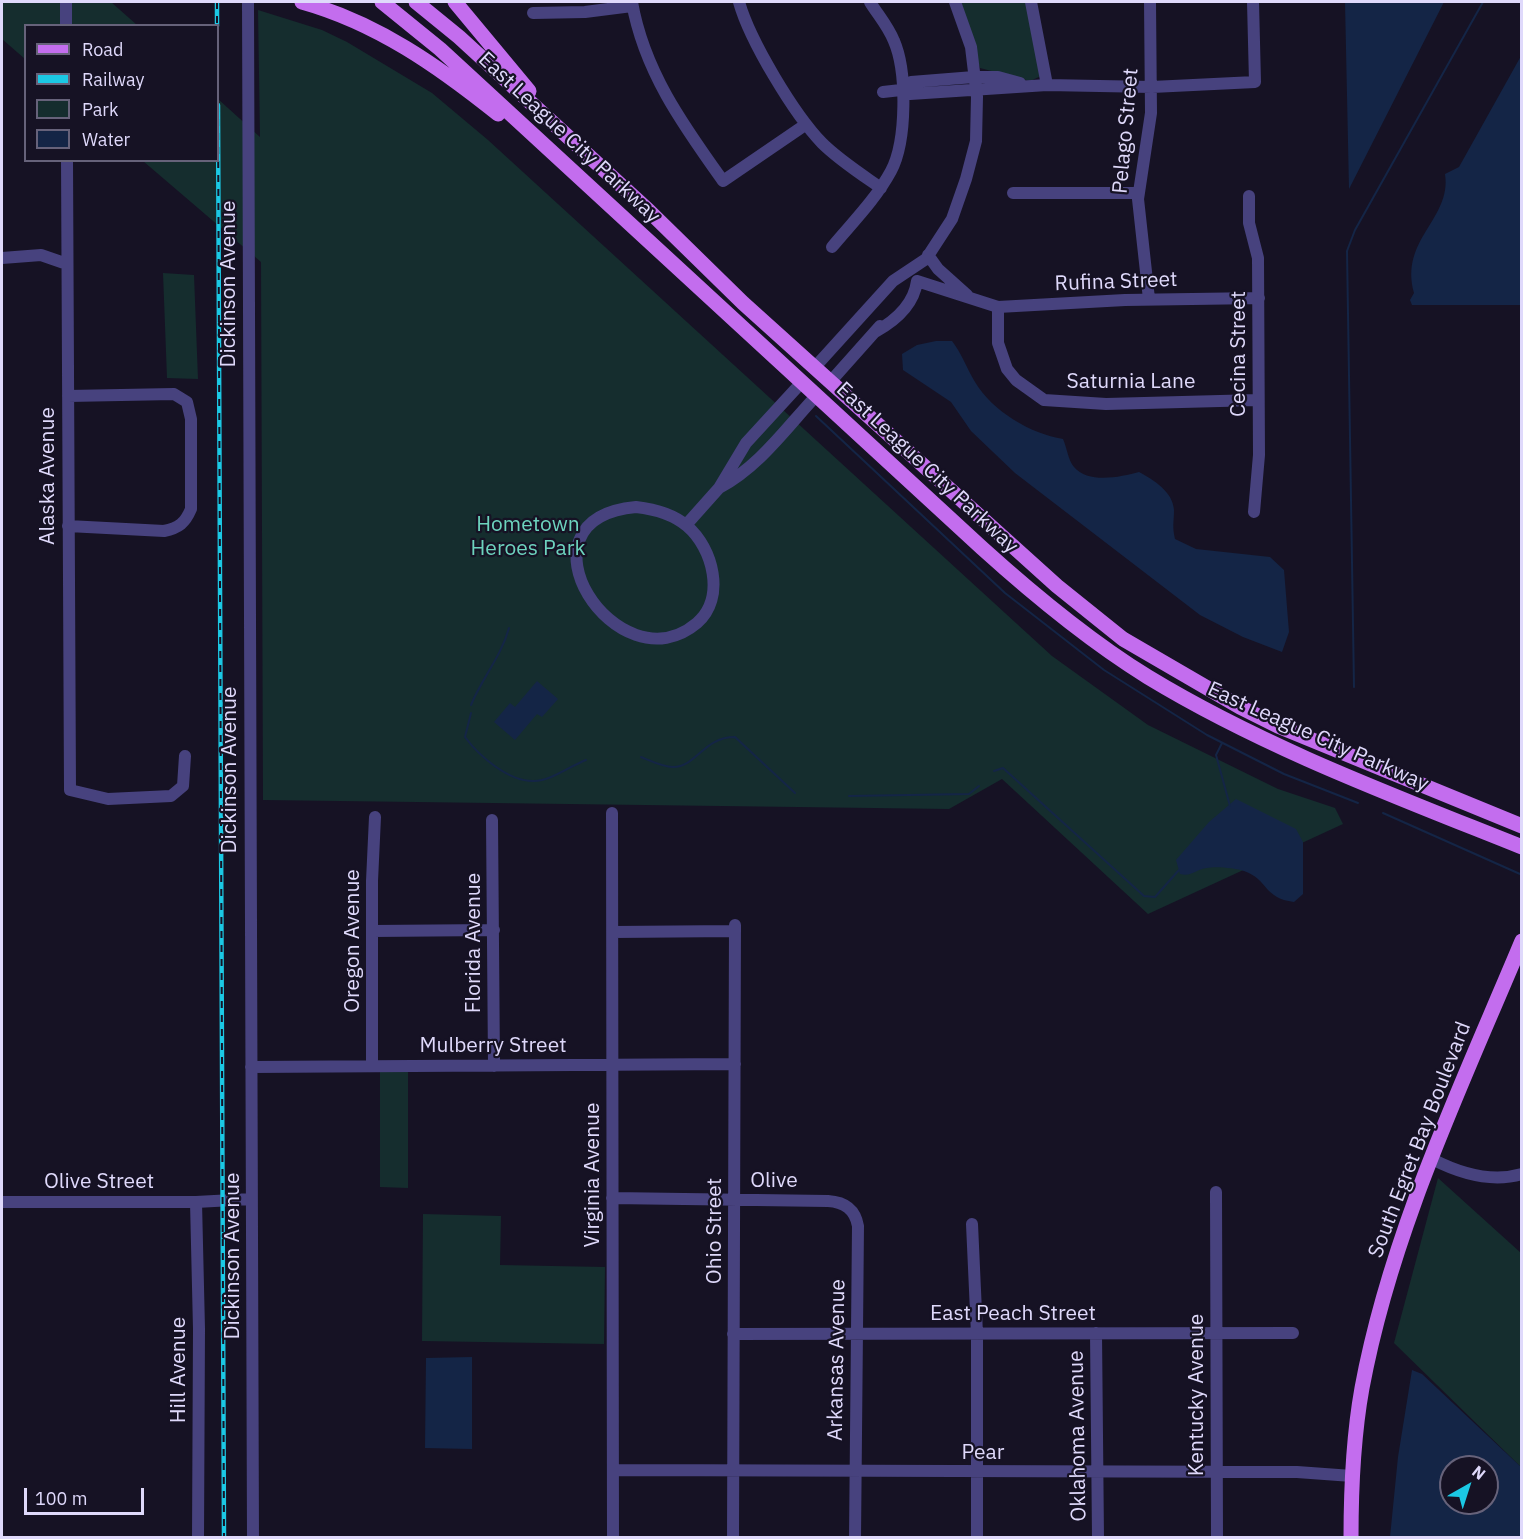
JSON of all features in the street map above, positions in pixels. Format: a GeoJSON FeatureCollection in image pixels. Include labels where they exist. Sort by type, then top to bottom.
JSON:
{"type":"FeatureCollection","features":[{"type":"Feature","properties":{"kind":"main road"},"geometry":{"type":"LineString","coordinates":[[302,2],[358,21],[428,61],[508,122],[598,203],[645,236]]}},
{"type":"Feature","properties":{"kind":"main road","name":"East League City Parkway"},"geometry":{"type":"LineString","coordinates":[[382,2],[440,49],[1028,589],[1145,675],[1247,732],[1521,847]]}},
{"type":"Feature","properties":{"kind":"main road","name":"East League City Parkway"},"geometry":{"type":"LineString","coordinates":[[416,2],[459,37],[815,367],[1048,578],[1123,639],[1240,707],[1278,726],[1517,823]]}},
{"type":"Feature","properties":{"kind":"main road"},"geometry":{"type":"LineString","coordinates":[[455,2],[503,56],[552,122]]}},
{"type":"Feature","properties":{"kind":"main road"},"geometry":{"type":"LineString","coordinates":[[802,381],[815,367]]}},
{"type":"Feature","properties":{"kind":"main road"},"geometry":{"type":"LineString","coordinates":[[817,395],[831,381]]}},
{"type":"Feature","properties":{"kind":"main road"},"geometry":{"type":"LineString","coordinates":[[1461,822],[1492,844],[1521,857]]}},
{"type":"Feature","properties":{"kind":"main road","name":"South Egret Bay Boulevard"},"geometry":{"type":"LineString","coordinates":[[1351,1538],[1352,1476],[1362,1389],[1394,1261],[1432,1159],[1521,941]]}},
{"type":"Feature","properties":{"kind":"street"},"geometry":{"type":"LineString","coordinates":[[66,2],[66,24]]}},
{"type":"Feature","properties":{"kind":"street","name":"Dickinson Avenue"},"geometry":{"type":"LineString","coordinates":[[248,2],[253,1538]]}},
{"type":"Feature","properties":{"kind":"street"},"geometry":{"type":"LineString","coordinates":[[739,2],[756,45],[805,125],[824,145],[880,188]]}},
{"type":"Feature","properties":{"kind":"street"},"geometry":{"type":"LineString","coordinates":[[832,248],[880,188],[892,169],[901,143],[903,125],[901,66],[895,43],[870,2]]}},
{"type":"Feature","properties":{"kind":"street"},"geometry":{"type":"LineString","coordinates":[[831,381],[917,281],[924,269],[927,257],[952,219],[966,179],[976,141],[974,83],[971,47],[955,2]]}},
{"type":"Feature","properties":{"kind":"street"},"geometry":{"type":"LineString","coordinates":[[1031,2],[1047,85]]}},
{"type":"Feature","properties":{"kind":"street","name":"Pelago Street"},"geometry":{"type":"LineString","coordinates":[[1149,299],[1138,193],[1151,113],[1150,2]]}},
{"type":"Feature","properties":{"kind":"street"},"geometry":{"type":"LineString","coordinates":[[883,92],[901,90],[910,94],[974,83],[1026,86],[1152,87],[1255,82],[1253,2]]}},
{"type":"Feature","properties":{"kind":"street"},"geometry":{"type":"LineString","coordinates":[[533,13],[585,12],[632,4],[647,57],[673,112],[723,181],[805,125]]}},
{"type":"Feature","properties":{"kind":"street","name":"Alaska Avenue"},"geometry":{"type":"LineString","coordinates":[[67,162],[70,790],[108,799],[171,796],[183,786],[185,756]]}},
{"type":"Feature","properties":{"kind":"street"},"geometry":{"type":"LineString","coordinates":[[1013,193],[1138,193]]}},
{"type":"Feature","properties":{"kind":"street","name":"Cecina Street"},"geometry":{"type":"LineString","coordinates":[[1249,196],[1248,223],[1258,258],[1259,298],[1259,455],[1254,512]]}},
{"type":"Feature","properties":{"kind":"street"},"geometry":{"type":"LineString","coordinates":[[2,258],[41,255],[67,264]]}},
{"type":"Feature","properties":{"kind":"street"},"geometry":{"type":"LineString","coordinates":[[815,367],[893,281],[927,257]]}},
{"type":"Feature","properties":{"kind":"street","name":"Rufina Street"},"geometry":{"type":"LineString","coordinates":[[927,257],[975,301]]}},
{"type":"Feature","properties":{"kind":"street","name":"Rufina Street"},"geometry":{"type":"LineString","coordinates":[[917,281],[975,301],[998,306],[1149,299],[1259,298]]}},
{"type":"Feature","properties":{"kind":"street","name":"Saturnia Lane"},"geometry":{"type":"LineString","coordinates":[[998,306],[998,343],[1007,369],[1016,380],[1044,400],[1106,404],[1258,400]]}},
{"type":"Feature","properties":{"kind":"street"},"geometry":{"type":"LineString","coordinates":[[686,525],[719,488],[738,455],[802,381]]}},
{"type":"Feature","properties":{"kind":"street"},"geometry":{"type":"LineString","coordinates":[[68,396],[174,394],[188,402],[191,419],[191,509],[186,521],[175,529],[164,531],[68,526]]}},
{"type":"Feature","properties":{"kind":"street"},"geometry":{"type":"LineString","coordinates":[[719,488],[751,467],[817,395]]}},
{"type":"Feature","properties":{"kind":"street"},"geometry":{"type":"LineString","coordinates":[[762,426],[777,439]]}},
{"type":"Feature","properties":{"kind":"street"},"geometry":{"type":"LineString","coordinates":[[636,507],[662,512],[686,525],[705,550],[713,573],[711,600],[699,621],[683,632],[657,638],[622,627],[601,612],[582,586],[575,560],[581,537],[592,523],[608,511],[636,507]]}},
{"type":"Feature","properties":{"kind":"street","name":"Virginia Avenue"},"geometry":{"type":"LineString","coordinates":[[612,813],[614,1538]]}},
{"type":"Feature","properties":{"kind":"street","name":"Oregon Avenue"},"geometry":{"type":"LineString","coordinates":[[372,1065],[375,817]]}},
{"type":"Feature","properties":{"kind":"street","name":"Florida Avenue"},"geometry":{"type":"LineString","coordinates":[[492,820],[494,1066]]}},
{"type":"Feature","properties":{"kind":"street","name":"Ohio Street"},"geometry":{"type":"LineString","coordinates":[[613,932],[735,928],[733,1538]]}},
{"type":"Feature","properties":{"kind":"street"},"geometry":{"type":"LineString","coordinates":[[372,931],[494,930]]}},
{"type":"Feature","properties":{"kind":"street","name":"Mulberry Street"},"geometry":{"type":"LineString","coordinates":[[251,1067],[735,1064]]}},
{"type":"Feature","properties":{"kind":"street"},"geometry":{"type":"LineString","coordinates":[[1432,1159],[1461,1172],[1492,1178],[1521,1174]]}},
{"type":"Feature","properties":{"kind":"street","name":"Kentucky Avenue"},"geometry":{"type":"LineString","coordinates":[[1216,1192],[1217,1538]]}},
{"type":"Feature","properties":{"kind":"street","name":"Olive"},"geometry":{"type":"LineString","coordinates":[[612,1198],[828,1201]]}},
{"type":"Feature","properties":{"kind":"street","name":"Olive Street"},"geometry":{"type":"LineString","coordinates":[[2,1202],[196,1202],[251,1199]]}},
{"type":"Feature","properties":{"kind":"street","name":"Arkansas Avenue"},"geometry":{"type":"LineString","coordinates":[[828,1201],[847,1206],[857,1220],[855,1538]]}},
{"type":"Feature","properties":{"kind":"street","name":"Hill Avenue"},"geometry":{"type":"LineString","coordinates":[[196,1202],[199,1329],[198,1538]]}},
{"type":"Feature","properties":{"kind":"street"},"geometry":{"type":"LineString","coordinates":[[972,1224],[977,1334],[977,1538]]}},
{"type":"Feature","properties":{"kind":"street","name":"East Peach Street"},"geometry":{"type":"LineString","coordinates":[[734,1334],[1293,1333]]}},
{"type":"Feature","properties":{"kind":"street","name":"Oklahoma Avenue"},"geometry":{"type":"LineString","coordinates":[[1096,1334],[1098,1538]]}},
{"type":"Feature","properties":{"kind":"street","name":"Pear"},"geometry":{"type":"LineString","coordinates":[[615,1470],[1216,1472],[1352,1476]]}},
{"type":"Feature","properties":{"kind":"green space"},"geometry":{"type":"Polygon","coordinates":[[[2,2],[111,2],[136,24],[24,24],[24,58],[2,39],[2,2]]]}},
{"type":"Feature","properties":{"kind":"green space"},"geometry":{"type":"Polygon","coordinates":[[[960,2],[1027,2],[1041,76],[1030,81],[980,68],[960,2]]]}},
{"type":"Feature","properties":{"kind":"green space","name":"Hometown Heroes Park"},"geometry":{"type":"Polygon","coordinates":[[[258,10],[322,30],[347,42],[432,93],[488,140],[1052,656],[1148,725],[1278,789],[1335,808],[1343,824],[1148,914],[1002,779],[949,809],[263,800],[261,262],[144,162],[219,162],[219,100],[260,137],[258,10]]]}},
{"type":"Feature","properties":{"kind":"green space"},"geometry":{"type":"Polygon","coordinates":[[[163,273],[194,275],[198,379],[167,378],[163,273]]]}},
{"type":"Feature","properties":{"kind":"green space"},"geometry":{"type":"Polygon","coordinates":[[[380,1072],[408,1072],[408,1188],[380,1187],[380,1072]]]}},
{"type":"Feature","properties":{"kind":"green space"},"geometry":{"type":"Polygon","coordinates":[[[1438,1178],[1521,1253],[1521,1467],[1394,1343],[1438,1178]]]}},
{"type":"Feature","properties":{"kind":"green space"},"geometry":{"type":"Polygon","coordinates":[[[423,1214],[501,1216],[500,1265],[605,1267],[604,1344],[422,1341],[423,1214]]]}},
{"type":"Feature","properties":{"kind":"water"},"geometry":{"type":"Polygon","coordinates":[[[1345,2],[1444,2],[1349,189],[1345,2]]]}},
{"type":"Feature","properties":{"kind":"water"},"geometry":{"type":"Polygon","coordinates":[[[1521,56],[1521,305],[1412,305],[1410,300],[1414,293],[1411,274],[1414,258],[1419,243],[1441,204],[1445,190],[1445,174],[1459,167],[1521,56]]]}},
{"type":"Feature","properties":{"kind":"water"},"geometry":{"type":"Polygon","coordinates":[[[936,341],[952,341],[982,393],[1013,420],[1038,432],[1063,439],[1070,461],[1080,472],[1088,476],[1105,478],[1139,472],[1156,483],[1166,492],[1173,504],[1175,539],[1196,549],[1270,557],[1284,570],[1289,632],[1282,652],[1243,637],[1200,615],[1015,473],[971,431],[951,402],[903,370],[902,354],[917,345],[936,341]]]}},
{"type":"Feature","properties":{"kind":"water"},"geometry":{"type":"Polygon","coordinates":[[[537,681],[558,699],[542,717],[537,714],[515,740],[494,722],[510,703],[515,707],[537,681]]]}},
{"type":"Feature","properties":{"kind":"water"},"geometry":{"type":"Polygon","coordinates":[[[1236,799],[1296,829],[1303,842],[1303,894],[1294,902],[1277,897],[1258,879],[1240,870],[1211,867],[1180,874],[1176,860],[1209,822],[1236,799]]]}},
{"type":"Feature","properties":{"kind":"water"},"geometry":{"type":"Polygon","coordinates":[[[472,1357],[472,1449],[425,1448],[426,1358],[472,1357]]]}},
{"type":"Feature","properties":{"kind":"water"},"geometry":{"type":"Polygon","coordinates":[[[1412,1370],[1422,1374],[1521,1467],[1521,1537],[1390,1537],[1398,1457],[1412,1370]]]}},
{"type":"Feature","properties":{"kind":"waterway"},"geometry":{"type":"LineString","coordinates":[[1354,687],[1347,251],[1355,230],[1483,2]]}},
{"type":"Feature","properties":{"kind":"waterway"},"geometry":{"type":"LineString","coordinates":[[816,416],[1005,593],[1104,670],[1207,735],[1284,774],[1358,803]]}},
{"type":"Feature","properties":{"kind":"waterway"},"geometry":{"type":"LineString","coordinates":[[471,705],[506,639],[509,628]]}},
{"type":"Feature","properties":{"kind":"waterway"},"geometry":{"type":"LineString","coordinates":[[471,713],[465,737],[486,760],[505,773],[534,781],[554,776],[586,760]]}},
{"type":"Feature","properties":{"kind":"waterway"},"geometry":{"type":"LineString","coordinates":[[641,757],[665,766],[681,766],[715,742],[735,737],[795,793]]}},
{"type":"Feature","properties":{"kind":"waterway"},"geometry":{"type":"LineString","coordinates":[[1222,743],[1216,755],[1230,806]]}},
{"type":"Feature","properties":{"kind":"waterway"},"geometry":{"type":"LineString","coordinates":[[994,771],[1003,768],[1144,896],[1155,897],[1179,870]]}},
{"type":"Feature","properties":{"kind":"waterway"},"geometry":{"type":"LineString","coordinates":[[849,796],[969,794],[979,786]]}},
{"type":"Feature","properties":{"kind":"waterway"},"geometry":{"type":"LineString","coordinates":[[1383,813],[1520,874]]}},
{"type":"Feature","properties":{"kind":"railway"},"geometry":{"type":"LineString","coordinates":[[217,2],[217,24]]}},
{"type":"Feature","properties":{"kind":"railway"},"geometry":{"type":"LineString","coordinates":[[218,162],[224,1538]]}}]}
